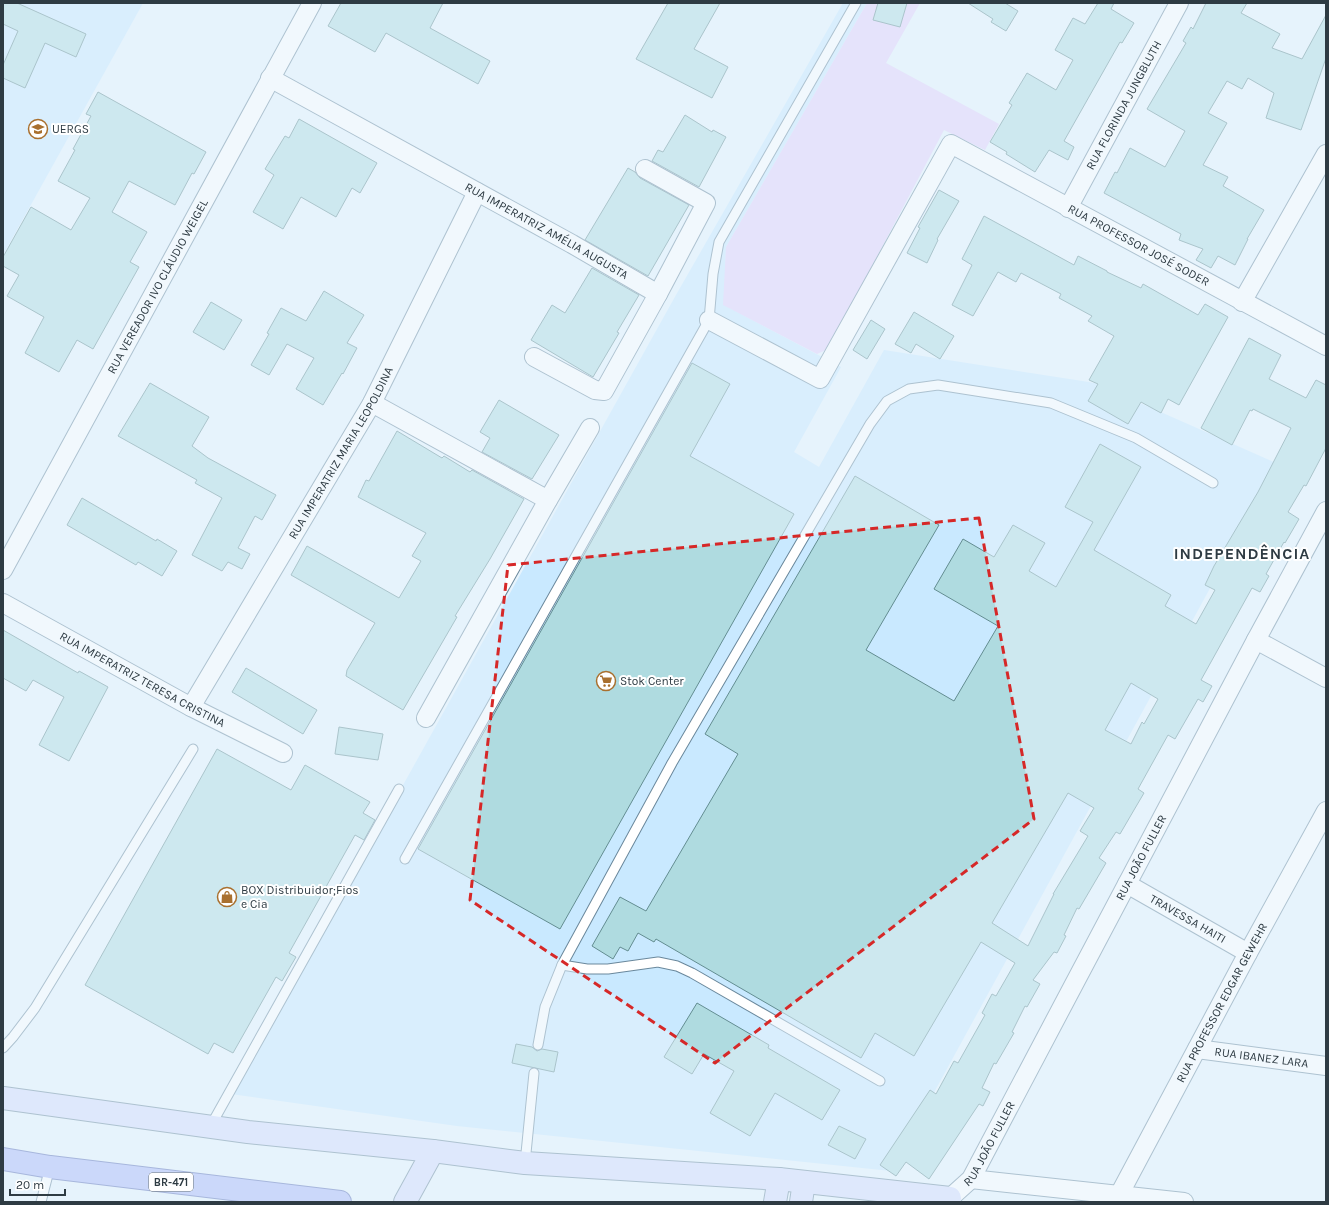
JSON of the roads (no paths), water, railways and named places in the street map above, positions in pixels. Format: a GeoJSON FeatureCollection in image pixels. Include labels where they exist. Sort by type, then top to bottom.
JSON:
{"type":"FeatureCollection","features":[{"type":"Feature","properties":{"kind":"main road","name":"BR-471"},"geometry":{"type":"LineString","coordinates":[[3,1159],[50,1167],[340,1202]]}},
{"type":"Feature","properties":{"kind":"street","name":"RUA VEREADOR IVO CLÁUDIO WEIGEL"},"geometry":{"type":"LineString","coordinates":[[3,570],[312,3]]}},
{"type":"Feature","properties":{"kind":"street","name":"RUA FLORINDA JUNGBLUTH"},"geometry":{"type":"LineString","coordinates":[[1068,208],[1179,3]]}},
{"type":"Feature","properties":{"kind":"street","name":"RUA IMPERATRIZ AMÉLIA AUGUSTA"},"geometry":{"type":"LineString","coordinates":[[270,78],[572,244],[658,294]]}},
{"type":"Feature","properties":{"kind":"street","name":"RUA PROFESSOR JOSÉ SODER"},"geometry":{"type":"LineString","coordinates":[[708,320],[820,379],[951,144],[1326,346]]}},
{"type":"Feature","properties":{"kind":"street"},"geometry":{"type":"LineString","coordinates":[[1242,302],[1326,154]]}},
{"type":"Feature","properties":{"kind":"street"},"geometry":{"type":"LineString","coordinates":[[534,357],[595,390],[604,391],[658,294],[706,203],[645,169]]}},
{"type":"Feature","properties":{"kind":"street","name":"RUA IMPERATRIZ MARIA LEOPOLDINA"},"geometry":{"type":"LineString","coordinates":[[191,707],[372,403],[477,192]]}},
{"type":"Feature","properties":{"kind":"street"},"geometry":{"type":"LineString","coordinates":[[372,403],[548,500]]}},
{"type":"Feature","properties":{"kind":"street"},"geometry":{"type":"LineString","coordinates":[[426,718],[590,428]]}},
{"type":"Feature","properties":{"kind":"street","name":"RUA JOÃO FULLER"},"geometry":{"type":"LineString","coordinates":[[948,1200],[971,1179],[1256,640],[1326,513]]}},
{"type":"Feature","properties":{"kind":"street","name":"RUA IMPERATRIZ TERESA CRISTINA"},"geometry":{"type":"LineString","coordinates":[[3,603],[191,707],[283,753]]}},
{"type":"Feature","properties":{"kind":"street"},"geometry":{"type":"LineString","coordinates":[[1256,640],[1326,678]]}},
{"type":"Feature","properties":{"kind":"street","name":"RUA PROFESSOR EDGAR GEWEHR"},"geometry":{"type":"LineString","coordinates":[[1119,1195],[1248,953],[1326,811]]}},
{"type":"Feature","properties":{"kind":"street","name":"TRAVESSA HAITI"},"geometry":{"type":"LineString","coordinates":[[1126,884],[1248,953]]}},
{"type":"Feature","properties":{"kind":"street","name":"RUA IBANEZ LARA"},"geometry":{"type":"LineString","coordinates":[[1197,1049],[1326,1066]]}},
{"type":"Feature","properties":{"kind":"street"},"geometry":{"type":"LineString","coordinates":[[3,1098],[210,1127],[433,1151],[525,1164],[779,1179],[803,1192],[948,1200]]}},
{"type":"Feature","properties":{"kind":"street"},"geometry":{"type":"LineString","coordinates":[[405,1202],[433,1151]]}},
{"type":"Feature","properties":{"kind":"street"},"geometry":{"type":"LineString","coordinates":[[775,1202],[779,1179]]}},
{"type":"Feature","properties":{"kind":"street"},"geometry":{"type":"LineString","coordinates":[[971,1179],[1184,1202]]}},
{"type":"Feature","properties":{"kind":"lane"},"geometry":{"type":"LineString","coordinates":[[405,859],[708,320],[713,274],[719,242],[856,3]]}},
{"type":"Feature","properties":{"kind":"lane"},"geometry":{"type":"LineString","coordinates":[[538,1045],[545,1007],[562,965],[676,756],[870,424],[887,401],[909,389],[938,385],[1051,403],[1136,438],[1213,483]]}},
{"type":"Feature","properties":{"kind":"lane"},"geometry":{"type":"LineString","coordinates":[[3,1048],[35,1008],[193,749]]}},
{"type":"Feature","properties":{"kind":"lane"},"geometry":{"type":"LineString","coordinates":[[210,1127],[399,788]]}},
{"type":"Feature","properties":{"kind":"lane"},"geometry":{"type":"LineString","coordinates":[[562,965],[587,969],[629,967],[658,962],[677,966],[699,976],[880,1081]]}},
{"type":"Feature","properties":{"kind":"lane"},"geometry":{"type":"LineString","coordinates":[[525,1164],[534,1073]]}},
{"type":"Feature","properties":{"kind":"lane"},"geometry":{"type":"LineString","coordinates":[[41,1202],[50,1167]]}},
{"type":"Feature","properties":{"kind":"place","name":"UERGS"},"geometry":{"type":"Point","coordinates":[38,129]}},
{"type":"Feature","properties":{"kind":"place","name":"Stok Center"},"geometry":{"type":"Point","coordinates":[606,681]}},
{"type":"Feature","properties":{"kind":"place","name":"BOX Distribuidor;Fios e Cia"},"geometry":{"type":"Point","coordinates":[227,897]}},
{"type":"Feature","properties":{"kind":"district","name":"INDEPENDÊNCIA"},"geometry":{"type":"Point","coordinates":[1242,553]}}]}
